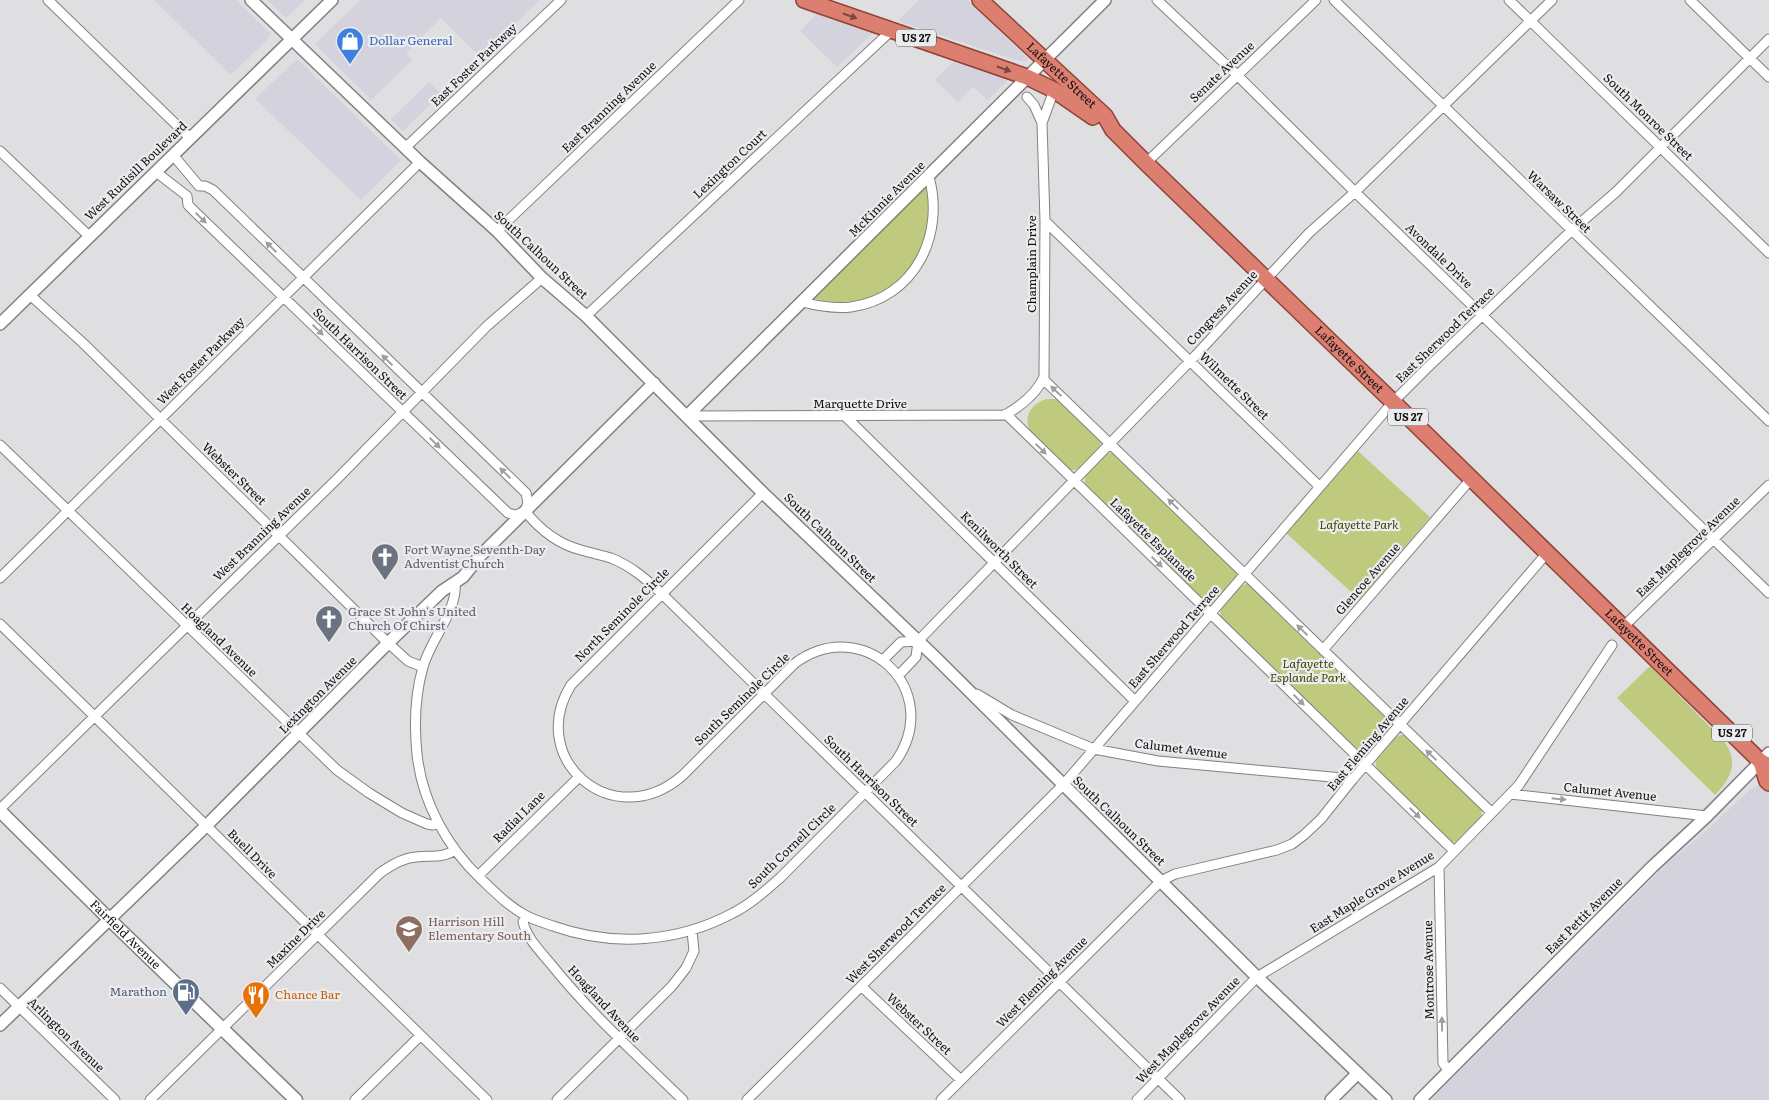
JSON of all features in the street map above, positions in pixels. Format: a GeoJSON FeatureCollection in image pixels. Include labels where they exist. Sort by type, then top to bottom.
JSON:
{"type":"FeatureCollection","features":[{"type":"Feature","properties":{"kind":"highway","name":"US 27"},"geometry":{"type":"LineString","coordinates":[[804,0],[1027,77],[1054,90],[1113,130]]}},
{"type":"Feature","properties":{"kind":"highway","name":"Lafayette Street"},"geometry":{"type":"LineString","coordinates":[[980,0],[1105,116],[1113,130],[1265,279],[1624,627],[1766,760],[1769,783]]}},
{"type":"Feature","properties":{"kind":"main road","name":"Fairfield Avenue"},"geometry":{"type":"LineString","coordinates":[[0,810],[108,919],[296,1100]]}},
{"type":"Feature","properties":{"kind":"street"},"geometry":{"type":"LineString","coordinates":[[48,0],[190,138]]}},
{"type":"Feature","properties":{"kind":"street","name":"South Calhoun Street"},"geometry":{"type":"LineString","coordinates":[[251,0],[405,148],[497,231],[542,278],[586,316],[763,493],[918,641],[1257,977],[1386,1100]]}},
{"type":"Feature","properties":{"kind":"street","name":"West Rudisill Boulevard"},"geometry":{"type":"LineString","coordinates":[[0,324],[332,0]]}},
{"type":"Feature","properties":{"kind":"street","name":"East Foster Parkway"},"geometry":{"type":"LineString","coordinates":[[405,148],[561,0]]}},
{"type":"Feature","properties":{"kind":"street","name":"East Branning Avenue"},"geometry":{"type":"LineString","coordinates":[[497,231],[739,0]]}},
{"type":"Feature","properties":{"kind":"street","name":"McKinnie Avenue"},"geometry":{"type":"LineString","coordinates":[[687,416],[1105,0]]}},
{"type":"Feature","properties":{"kind":"street","name":"Avondale Drive"},"geometry":{"type":"LineString","coordinates":[[1157,0],[1237,75],[1354,192],[1769,593]]}},
{"type":"Feature","properties":{"kind":"street","name":"Senate Avenue"},"geometry":{"type":"LineString","coordinates":[[1146,163],[1316,0]]}},
{"type":"Feature","properties":{"kind":"street","name":"Warsaw Street"},"geometry":{"type":"LineString","coordinates":[[1334,0],[1769,421]]}},
{"type":"Feature","properties":{"kind":"street","name":"South Monroe Street"},"geometry":{"type":"LineString","coordinates":[[1509,0],[1769,253]]}},
{"type":"Feature","properties":{"kind":"street","name":"Congress Avenue"},"geometry":{"type":"LineString","coordinates":[[918,641],[1190,361],[1309,233],[1354,192],[1552,0]]}},
{"type":"Feature","properties":{"kind":"street"},"geometry":{"type":"LineString","coordinates":[[1690,0],[1769,77]]}},
{"type":"Feature","properties":{"kind":"street","name":"Lexington Court"},"geometry":{"type":"LineString","coordinates":[[586,316],[892,30]]}},
{"type":"Feature","properties":{"kind":"street","name":"East Sherwood Terrace"},"geometry":{"type":"LineString","coordinates":[[1063,785],[1393,402],[1571,231],[1616,192],[1662,148],[1769,39]]}},
{"type":"Feature","properties":{"kind":"street","name":"Champlain Drive"},"geometry":{"type":"LineString","coordinates":[[1043,379],[1045,220],[1042,123],[1054,90]]}},
{"type":"Feature","properties":{"kind":"street","name":"Champlain Drive"},"geometry":{"type":"LineString","coordinates":[[1026,97],[1034,105],[1042,123]]}},
{"type":"Feature","properties":{"kind":"street"},"geometry":{"type":"LineString","coordinates":[[0,151],[89,236]]}},
{"type":"Feature","properties":{"kind":"street","name":"South Harrison Street"},"geometry":{"type":"LineString","coordinates":[[173,155],[199,186],[205,186],[213,190],[526,493],[528,503],[526,511]]}},
{"type":"Feature","properties":{"kind":"street","name":"West Foster Parkway"},"geometry":{"type":"LineString","coordinates":[[0,578],[420,162]]}},
{"type":"Feature","properties":{"kind":"street","name":"South Harrison Street"},"geometry":{"type":"LineString","coordinates":[[156,172],[187,196],[188,205],[194,211],[508,513],[516,515],[526,511]]}},
{"type":"Feature","properties":{"kind":"street"},"geometry":{"type":"LineString","coordinates":[[802,302],[818,306],[852,307],[875,301],[900,286],[918,264],[927,249],[930,238],[934,212],[933,193],[928,177]]}},
{"type":"Feature","properties":{"kind":"street"},"geometry":{"type":"LineString","coordinates":[[187,196],[199,186]]}},
{"type":"Feature","properties":{"kind":"street","name":"Wilmette Street"},"geometry":{"type":"LineString","coordinates":[[1045,220],[1319,486]]}},
{"type":"Feature","properties":{"kind":"street","name":"West Branning Avenue"},"geometry":{"type":"LineString","coordinates":[[0,810],[337,479],[487,326],[542,278]]}},
{"type":"Feature","properties":{"kind":"street","name":"Webster Street"},"geometry":{"type":"LineString","coordinates":[[30,295],[83,343],[408,661],[423,667]]}},
{"type":"Feature","properties":{"kind":"street"},"geometry":{"type":"LineString","coordinates":[[1006,414],[1017,408],[1027,399],[1040,386],[1043,379],[1492,813]]}},
{"type":"Feature","properties":{"kind":"street","name":"Lexington Avenue"},"geometry":{"type":"LineString","coordinates":[[0,1025],[206,826],[388,642],[442,592],[455,584],[654,383]]}},
{"type":"Feature","properties":{"kind":"street","name":"Marquette Drive"},"geometry":{"type":"LineString","coordinates":[[687,416],[1006,414]]}},
{"type":"Feature","properties":{"kind":"street","name":"Lafayette Esplanade"},"geometry":{"type":"LineString","coordinates":[[1006,414],[1454,852]]}},
{"type":"Feature","properties":{"kind":"street","name":"Kenilworth Street"},"geometry":{"type":"LineString","coordinates":[[846,416],[1135,701]]}},
{"type":"Feature","properties":{"kind":"street","name":"Hoagland Avenue"},"geometry":{"type":"LineString","coordinates":[[0,446],[336,770],[369,793],[419,822],[433,825],[438,823]]}},
{"type":"Feature","properties":{"kind":"street","name":"Glencoe Avenue"},"geometry":{"type":"LineString","coordinates":[[1323,650],[1471,479]]}},
{"type":"Feature","properties":{"kind":"street","name":"East Maplegrove Avenue"},"geometry":{"type":"LineString","coordinates":[[1624,627],[1769,485]]}},
{"type":"Feature","properties":{"kind":"street","name":"North Seminole Circle"},"geometry":{"type":"LineString","coordinates":[[579,776],[567,760],[559,737],[560,712],[567,692],[577,678],[763,493]]}},
{"type":"Feature","properties":{"kind":"street","name":"South Harrison Street"},"geometry":{"type":"LineString","coordinates":[[526,511],[534,522],[558,541],[612,559],[640,574],[866,792],[1180,1100]]}},
{"type":"Feature","properties":{"kind":"street","name":"East Fleming Avenue"},"geometry":{"type":"LineString","coordinates":[[1161,881],[1175,874],[1277,850],[1292,844],[1304,835],[1321,819],[1547,553]]}},
{"type":"Feature","properties":{"kind":"street","name":"South Cornell Circle"},"geometry":{"type":"LineString","coordinates":[[455,584],[453,604],[435,638],[423,667],[418,692],[416,714],[417,756],[421,778],[438,823],[455,850],[478,876],[500,897],[526,916],[571,932],[617,940],[660,938],[703,928],[734,913],[765,891],[866,792],[901,754],[908,736],[911,719],[908,700],[898,676],[883,660]]}},
{"type":"Feature","properties":{"kind":"street","name":"Buell Drive"},"geometry":{"type":"LineString","coordinates":[[0,624],[487,1100]]}},
{"type":"Feature","properties":{"kind":"street"},"geometry":{"type":"LineString","coordinates":[[883,660],[902,642],[918,641],[916,657],[898,676]]}},
{"type":"Feature","properties":{"kind":"street","name":"East Maple Grove Avenue"},"geometry":{"type":"LineString","coordinates":[[1257,977],[1439,867],[1519,785],[1612,645]]}},
{"type":"Feature","properties":{"kind":"street","name":"South Seminole Circle"},"geometry":{"type":"LineString","coordinates":[[579,776],[592,787],[616,796],[631,798],[656,792],[672,784],[682,776],[800,659],[824,648],[848,648],[883,660]]}},
{"type":"Feature","properties":{"kind":"street","name":"Calumet Avenue"},"geometry":{"type":"LineString","coordinates":[[966,688],[1012,715],[1094,749],[1158,761],[1353,780]]}},
{"type":"Feature","properties":{"kind":"street"},"geometry":{"type":"LineString","coordinates":[[1004,726],[1012,715]]}},
{"type":"Feature","properties":{"kind":"street","name":"East Pettit Avenue"},"geometry":{"type":"LineString","coordinates":[[1420,1100],[1652,867],[1766,760]]}},
{"type":"Feature","properties":{"kind":"street","name":"Radial Lane"},"geometry":{"type":"LineString","coordinates":[[478,876],[579,776]]}},
{"type":"Feature","properties":{"kind":"street","name":"West Sherwood Terrace"},"geometry":{"type":"LineString","coordinates":[[747,1100],[1063,785]]}},
{"type":"Feature","properties":{"kind":"street","name":"Calumet Avenue"},"geometry":{"type":"LineString","coordinates":[[1510,794],[1707,816]]}},
{"type":"Feature","properties":{"kind":"street","name":"Maxine Drive"},"geometry":{"type":"LineString","coordinates":[[150,1100],[375,878],[392,865],[409,858],[444,856],[455,850]]}},
{"type":"Feature","properties":{"kind":"street","name":"Montrose Avenue"},"geometry":{"type":"LineString","coordinates":[[1439,867],[1443,1063],[1449,1071]]}},
{"type":"Feature","properties":{"kind":"street","name":"West Fleming Avenue"},"geometry":{"type":"LineString","coordinates":[[941,1100],[1161,881]]}},
{"type":"Feature","properties":{"kind":"street","name":"Hoagland Avenue"},"geometry":{"type":"LineString","coordinates":[[526,916],[523,922],[530,938],[572,990],[619,1039],[683,1100]]}},
{"type":"Feature","properties":{"kind":"street"},"geometry":{"type":"LineString","coordinates":[[557,1100],[672,986],[686,968],[694,951],[692,931]]}},
{"type":"Feature","properties":{"kind":"street","name":"West Maplegrove Avenue"},"geometry":{"type":"LineString","coordinates":[[1137,1100],[1257,977]]}},
{"type":"Feature","properties":{"kind":"street","name":"Webster Street"},"geometry":{"type":"LineString","coordinates":[[860,986],[961,1080]]}},
{"type":"Feature","properties":{"kind":"street","name":"Arlington Avenue"},"geometry":{"type":"LineString","coordinates":[[0,988],[115,1100]]}},
{"type":"Feature","properties":{"kind":"street"},"geometry":{"type":"LineString","coordinates":[[356,1100],[420,1036]]}},
{"type":"Feature","properties":{"kind":"street"},"geometry":{"type":"LineString","coordinates":[[1331,1100],[1358,1073]]}},
{"type":"Feature","properties":{"kind":"shaded area"},"geometry":{"type":"Polygon","coordinates":[[[154,0],[236,0],[271,34],[231,75],[154,0]]]}},
{"type":"Feature","properties":{"kind":"shaded area"},"geometry":{"type":"Polygon","coordinates":[[[267,0],[305,0],[286,18],[267,0]]]}},
{"type":"Feature","properties":{"kind":"shaded area"},"geometry":{"type":"Polygon","coordinates":[[[360,0],[540,0],[480,57],[441,18],[406,53],[412,60],[371,100],[315,44],[360,0]]]}},
{"type":"Feature","properties":{"kind":"shaded area"},"geometry":{"type":"Polygon","coordinates":[[[919,0],[968,0],[1028,59],[1026,61],[1019,61],[898,21],[919,0]]]}},
{"type":"Feature","properties":{"kind":"shaded area"},"geometry":{"type":"Polygon","coordinates":[[[817,14],[871,31],[872,34],[837,67],[800,31],[817,14]]]}},
{"type":"Feature","properties":{"kind":"shaded area"},"geometry":{"type":"Polygon","coordinates":[[[297,59],[401,160],[361,200],[255,99],[297,59]]]}},
{"type":"Feature","properties":{"kind":"shaded area"},"geometry":{"type":"Polygon","coordinates":[[[955,60],[1007,76],[1008,80],[988,100],[973,87],[958,102],[935,80],[955,60]]]}},
{"type":"Feature","properties":{"kind":"shaded area"},"geometry":{"type":"Polygon","coordinates":[[[429,82],[441,94],[403,131],[391,119],[429,82]]]}},
{"type":"Feature","properties":{"kind":"shaded area"},"geometry":{"type":"Polygon","coordinates":[[[1756,786],[1763,786],[1769,789],[1769,1100],[1431,1100],[1670,861],[1756,786]]]}},
{"type":"Feature","properties":{"kind":"green space"},"geometry":{"type":"Polygon","coordinates":[[[923,188],[927,189],[928,192],[929,223],[924,243],[904,275],[889,287],[873,296],[855,301],[836,302],[816,299],[814,295],[923,188]]]}},
{"type":"Feature","properties":{"kind":"green space"},"geometry":{"type":"Polygon","coordinates":[[[1046,399],[1057,399],[1063,402],[1099,437],[1100,446],[1078,469],[1070,471],[1032,435],[1029,429],[1028,418],[1031,409],[1046,399]]]}},
{"type":"Feature","properties":{"kind":"green space","name":"Lafayette Park"},"geometry":{"type":"Polygon","coordinates":[[[1358,451],[1430,517],[1360,600],[1286,533],[1358,451]]]}},
{"type":"Feature","properties":{"kind":"green space"},"geometry":{"type":"Polygon","coordinates":[[[1115,453],[1233,567],[1237,573],[1236,578],[1215,603],[1210,605],[1205,603],[1085,486],[1085,476],[1105,455],[1115,453]]]}},
{"type":"Feature","properties":{"kind":"green space","name":"Lafayette Esplande Park"},"geometry":{"type":"Polygon","coordinates":[[[1249,584],[1391,721],[1386,736],[1372,751],[1363,755],[1359,753],[1220,617],[1221,610],[1241,586],[1249,584]]]}},
{"type":"Feature","properties":{"kind":"green space"},"geometry":{"type":"Polygon","coordinates":[[[1650,666],[1728,747],[1731,754],[1732,768],[1726,782],[1715,795],[1617,698],[1650,666]]]}},
{"type":"Feature","properties":{"kind":"green space"},"geometry":{"type":"Polygon","coordinates":[[[1405,735],[1481,808],[1482,817],[1458,842],[1451,842],[1446,839],[1376,769],[1376,761],[1396,737],[1405,735]]]}},
{"type":"Feature","properties":{"kind":"place","name":"Dollar General"},"geometry":{"type":"Point","coordinates":[350,65]}},
{"type":"Feature","properties":{"kind":"place","name":"Fort Wayne Seventh-Day Adventist Church"},"geometry":{"type":"Point","coordinates":[385,581]}},
{"type":"Feature","properties":{"kind":"place","name":"Grace St John's United Church Of Chirst"},"geometry":{"type":"Point","coordinates":[329,643]}},
{"type":"Feature","properties":{"kind":"place","name":"Harrison Hill Elementary South"},"geometry":{"type":"Point","coordinates":[409,953]}},
{"type":"Feature","properties":{"kind":"place","name":"Marathon"},"geometry":{"type":"Point","coordinates":[186,1016]}},
{"type":"Feature","properties":{"kind":"place","name":"Chance Bar"},"geometry":{"type":"Point","coordinates":[256,1019]}}]}
